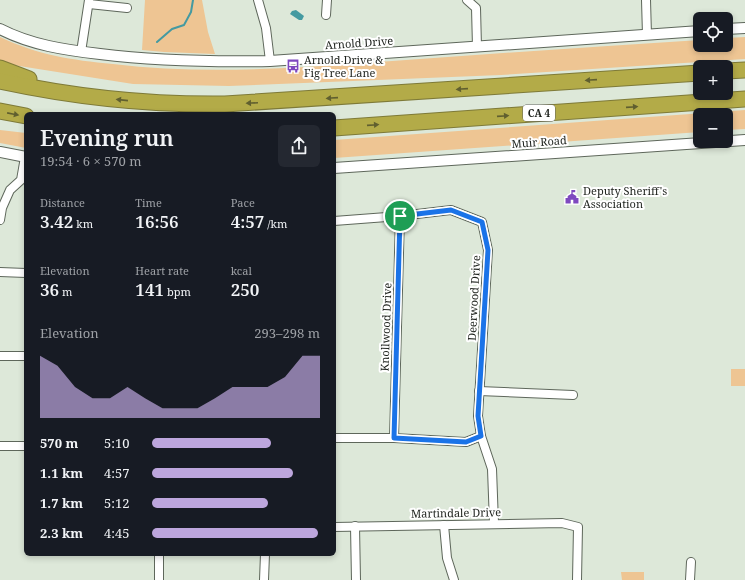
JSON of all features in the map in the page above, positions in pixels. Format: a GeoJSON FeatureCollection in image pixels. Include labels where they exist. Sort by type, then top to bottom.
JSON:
{"type":"FeatureCollection","features":[{"type":"Feature","properties":{"kind":"highway"},"geometry":{"type":"LineString","coordinates":[[0,68],[55,91]]}},
{"type":"Feature","properties":{"kind":"highway"},"geometry":{"type":"LineString","coordinates":[[733,71],[745,70]]}},
{"type":"Feature","properties":{"kind":"highway"},"geometry":{"type":"LineString","coordinates":[[0,80],[55,91],[142,102],[242,104],[693,73]]}},
{"type":"Feature","properties":{"kind":"highway","name":"CA 4"},"geometry":{"type":"LineString","coordinates":[[336,128],[745,99]]}},
{"type":"Feature","properties":{"kind":"highway"},"geometry":{"type":"LineString","coordinates":[[0,111],[24,116]]}},
{"type":"Feature","properties":{"kind":"street"},"geometry":{"type":"LineString","coordinates":[[258,0],[266,28],[270,61]]}},
{"type":"Feature","properties":{"kind":"street"},"geometry":{"type":"LineString","coordinates":[[326,15],[327,0]]}},
{"type":"Feature","properties":{"kind":"street"},"geometry":{"type":"LineString","coordinates":[[467,0],[476,8],[477,47]]}},
{"type":"Feature","properties":{"kind":"street"},"geometry":{"type":"LineString","coordinates":[[646,0],[647,34]]}},
{"type":"Feature","properties":{"kind":"street"},"geometry":{"type":"LineString","coordinates":[[81,52],[89,2],[127,8]]}},
{"type":"Feature","properties":{"kind":"street"},"geometry":{"type":"LineString","coordinates":[[733,29],[745,28]]}},
{"type":"Feature","properties":{"kind":"street","name":"Arnold Drive"},"geometry":{"type":"LineString","coordinates":[[0,29],[28,40],[52,47],[142,60],[173,61],[270,61],[693,31]]}},
{"type":"Feature","properties":{"kind":"street","name":"Muir Road"},"geometry":{"type":"LineString","coordinates":[[336,168],[745,140]]}},
{"type":"Feature","properties":{"kind":"street"},"geometry":{"type":"LineString","coordinates":[[0,152],[24,157]]}},
{"type":"Feature","properties":{"kind":"street"},"geometry":{"type":"LineString","coordinates":[[0,220],[1,208],[10,190],[21,180],[24,163]]}},
{"type":"Feature","properties":{"kind":"street","name":"Deerwood Drive"},"geometry":{"type":"LineString","coordinates":[[336,220],[400,216],[451,210],[482,222],[488,250],[478,416],[481,436],[492,469],[494,523]]}},
{"type":"Feature","properties":{"kind":"street","name":"Knollwood Drive"},"geometry":{"type":"LineString","coordinates":[[394,438],[400,216]]}},
{"type":"Feature","properties":{"kind":"street"},"geometry":{"type":"LineString","coordinates":[[0,272],[24,273]]}},
{"type":"Feature","properties":{"kind":"street"},"geometry":{"type":"LineString","coordinates":[[0,356],[24,356]]}},
{"type":"Feature","properties":{"kind":"street"},"geometry":{"type":"LineString","coordinates":[[480,391],[573,396]]}},
{"type":"Feature","properties":{"kind":"street"},"geometry":{"type":"LineString","coordinates":[[336,438],[394,438],[466,442],[481,436]]}},
{"type":"Feature","properties":{"kind":"street"},"geometry":{"type":"LineString","coordinates":[[0,446],[24,446]]}},
{"type":"Feature","properties":{"kind":"street","name":"Martindale Drive"},"geometry":{"type":"LineString","coordinates":[[336,526],[562,522],[578,527],[577,580]]}},
{"type":"Feature","properties":{"kind":"street"},"geometry":{"type":"LineString","coordinates":[[444,525],[447,558],[454,580]]}},
{"type":"Feature","properties":{"kind":"street"},"geometry":{"type":"LineString","coordinates":[[355,526],[356,580]]}},
{"type":"Feature","properties":{"kind":"street"},"geometry":{"type":"LineString","coordinates":[[159,556],[159,580]]}},
{"type":"Feature","properties":{"kind":"street"},"geometry":{"type":"LineString","coordinates":[[264,580],[265,556]]}},
{"type":"Feature","properties":{"kind":"street"},"geometry":{"type":"LineString","coordinates":[[690,580],[691,562]]}},
{"type":"Feature","properties":{"kind":"shaded area"},"geometry":{"type":"Polygon","coordinates":[[[145,0],[202,0],[208,32],[215,54],[142,50],[145,0]]]}},
{"type":"Feature","properties":{"kind":"shaded area"},"geometry":{"type":"Polygon","coordinates":[[[0,37],[28,48],[55,56],[150,68],[223,70],[296,68],[693,40],[693,52],[733,52],[733,38],[745,37],[745,59],[693,60],[693,62],[501,75],[229,86],[133,84],[13,65],[0,61],[0,37]]]}},
{"type":"Feature","properties":{"kind":"shaded area"},"geometry":{"type":"Polygon","coordinates":[[[745,110],[745,129],[733,130],[733,111],[745,110]]]}},
{"type":"Feature","properties":{"kind":"shaded area"},"geometry":{"type":"Polygon","coordinates":[[[693,114],[693,132],[336,158],[336,140],[693,114]]]}},
{"type":"Feature","properties":{"kind":"shaded area"},"geometry":{"type":"Polygon","coordinates":[[[0,130],[24,133],[24,148],[0,143],[0,130]]]}},
{"type":"Feature","properties":{"kind":"shaded area"},"geometry":{"type":"Polygon","coordinates":[[[731,369],[745,369],[745,386],[731,386],[731,369]]]}},
{"type":"Feature","properties":{"kind":"shaded area"},"geometry":{"type":"Polygon","coordinates":[[[621,572],[644,572],[644,580],[622,580],[621,572]]]}},
{"type":"Feature","properties":{"kind":"water"},"geometry":{"type":"Polygon","coordinates":[[[296,10],[304,16],[302,20],[299,20],[290,14],[292,11],[296,10]]]}},
{"type":"Feature","properties":{"kind":"waterway"},"geometry":{"type":"LineString","coordinates":[[157,42],[172,29],[184,25],[191,12],[193,0]]}},
{"type":"Feature","properties":{"kind":"place","name":"Arnold Drive & Fig Tree Lane"},"geometry":{"type":"Point","coordinates":[293,66]}},
{"type":"Feature","properties":{"kind":"place","name":"Deputy Sheriff's Association"},"geometry":{"type":"Point","coordinates":[572,197]}},
{"type":"Feature","properties":{"kind":"route"},"geometry":{"type":"LineString","coordinates":[[451,210],[482,222],[488,250],[478,416],[481,436],[466,442],[394,438],[400,216],[451,210]]}}]}
